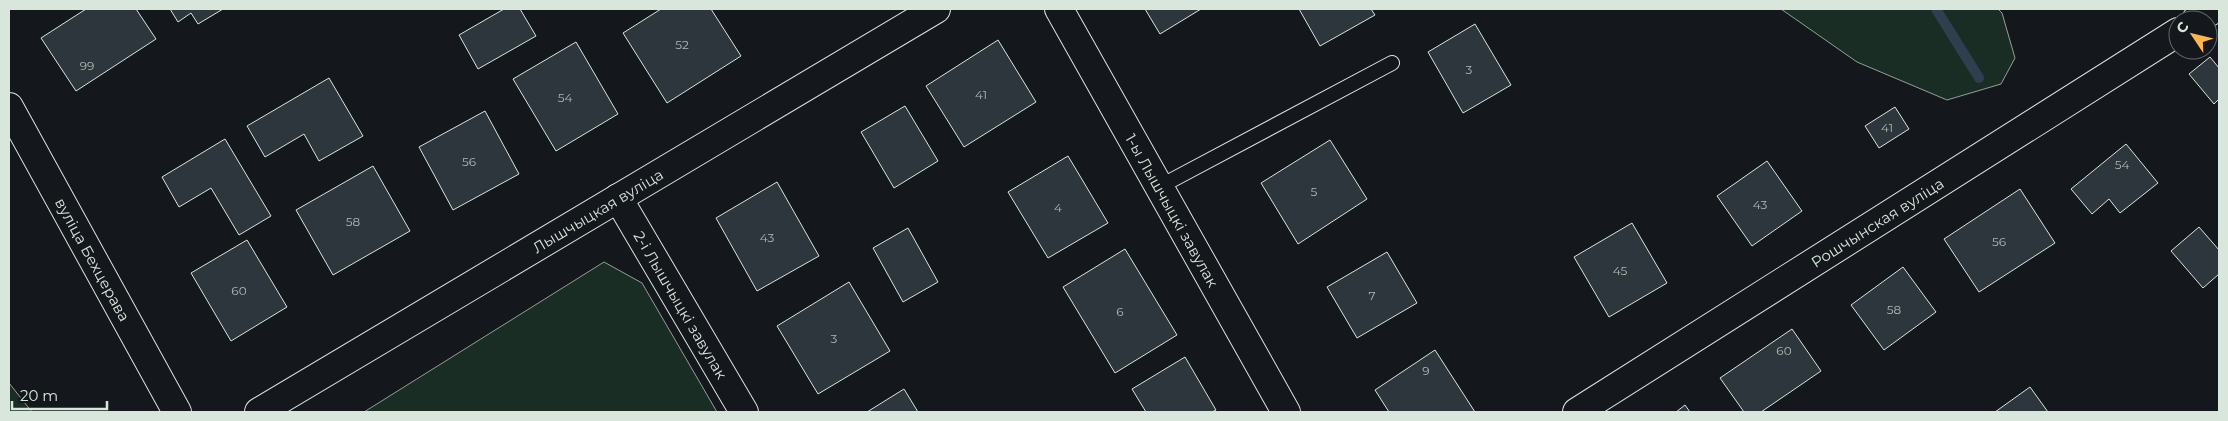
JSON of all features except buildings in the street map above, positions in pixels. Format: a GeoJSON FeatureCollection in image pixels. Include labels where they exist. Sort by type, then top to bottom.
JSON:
{"type":"FeatureCollection","features":[{"type":"Feature","properties":{"kind":"street","name":"Лышчыцкая вуліца"},"geometry":{"type":"LineString","coordinates":[[259,412],[936,9]]}},
{"type":"Feature","properties":{"kind":"street","name":"1-ы Лышчыцкі завулак"},"geometry":{"type":"LineString","coordinates":[[1059,9],[1286,412]]}},
{"type":"Feature","properties":{"kind":"street","name":"Рошчынская вуліца"},"geometry":{"type":"LineString","coordinates":[[1577,412],[2168,38]]}},
{"type":"Feature","properties":{"kind":"street","name":"вуліца Бехцерава"},"geometry":{"type":"LineString","coordinates":[[9,106],[177,412]]}},
{"type":"Feature","properties":{"kind":"street","name":"2-і Лышчыцкі завулак"},"geometry":{"type":"LineString","coordinates":[[618,198],[744,412]]}},
{"type":"Feature","properties":{"kind":"lane"},"geometry":{"type":"LineString","coordinates":[[1159,187],[1392,62]]}},
{"type":"Feature","properties":{"kind":"green space"},"geometry":{"type":"Polygon","coordinates":[[[1781,9],[1998,9],[2002,13],[2015,58],[2001,84],[1947,100],[1857,62],[1781,9]]]}},
{"type":"Feature","properties":{"kind":"green space"},"geometry":{"type":"Polygon","coordinates":[[[604,262],[642,283],[717,412],[364,412],[604,262]]]}},
{"type":"Feature","properties":{"kind":"green space"},"geometry":{"type":"Polygon","coordinates":[[[9,383],[32,412],[9,412],[9,383]]]}},
{"type":"Feature","properties":{"kind":"waterway"},"geometry":{"type":"LineString","coordinates":[[1936,9],[1979,78]]}}]}
